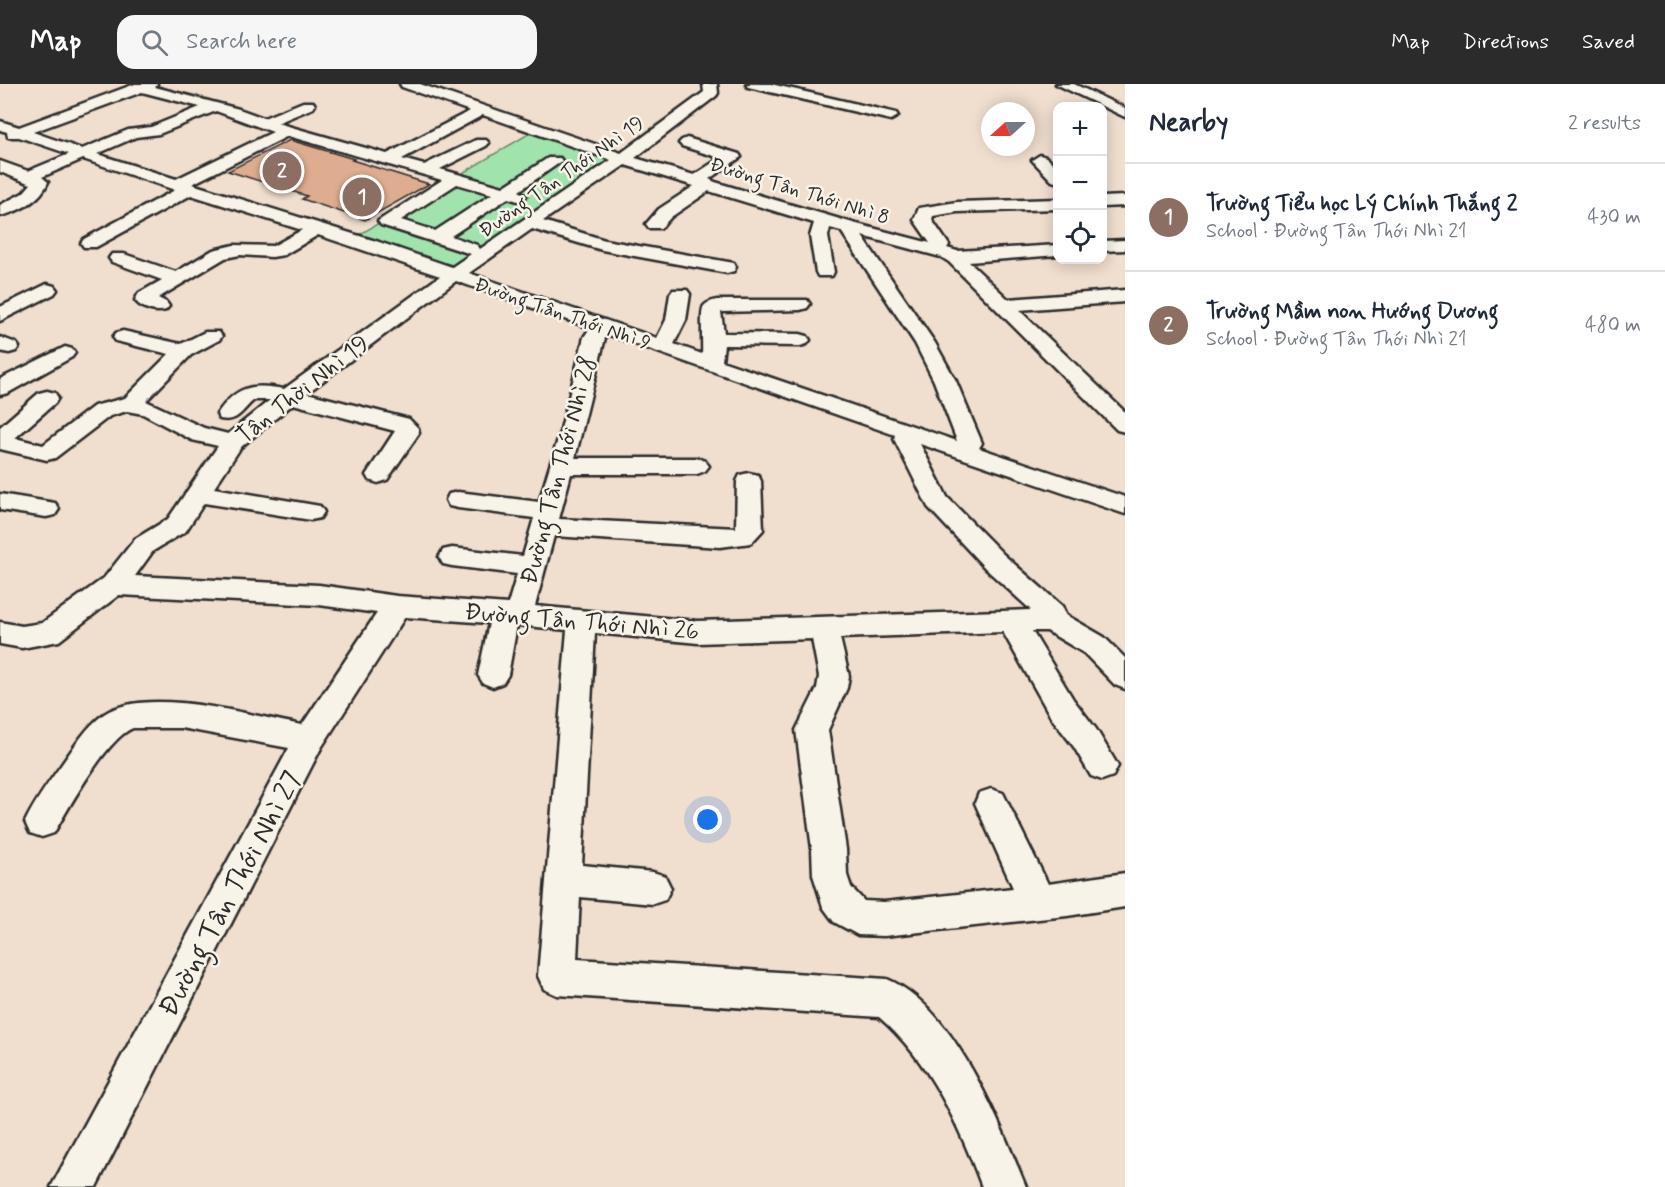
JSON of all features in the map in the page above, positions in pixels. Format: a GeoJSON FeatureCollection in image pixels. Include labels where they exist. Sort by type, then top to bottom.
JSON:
{"type":"FeatureCollection","features":[{"type":"Feature","properties":{"kind":"street","name":"Đường Tân Thới Nhì 8"},"geometry":{"type":"LineString","coordinates":[[407,84],[622,159],[847,227],[932,249],[954,258],[1003,305],[1116,405],[1125,425]]}},
{"type":"Feature","properties":{"kind":"street"},"geometry":{"type":"LineString","coordinates":[[753,84],[891,116]]}},
{"type":"Feature","properties":{"kind":"street"},"geometry":{"type":"LineString","coordinates":[[1063,84],[1125,113]]}},
{"type":"Feature","properties":{"kind":"street"},"geometry":{"type":"LineString","coordinates":[[0,139],[145,86],[263,124],[512,194]]}},
{"type":"Feature","properties":{"kind":"street","name":"Đường Tân Thới Nhì 19"},"geometry":{"type":"LineString","coordinates":[[455,276],[701,102],[715,86]]}},
{"type":"Feature","properties":{"kind":"street"},"geometry":{"type":"LineString","coordinates":[[263,124],[308,105]]}},
{"type":"Feature","properties":{"kind":"street"},"geometry":{"type":"LineString","coordinates":[[28,177],[133,133],[154,131],[214,107]]}},
{"type":"Feature","properties":{"kind":"street"},"geometry":{"type":"LineString","coordinates":[[390,159],[482,110]]}},
{"type":"Feature","properties":{"kind":"street"},"geometry":{"type":"LineString","coordinates":[[67,114],[89,121]]}},
{"type":"Feature","properties":{"kind":"street","name":"Đường Tân Thới Nhì 9"},"geometry":{"type":"LineString","coordinates":[[0,125],[455,276],[1125,506]]}},
{"type":"Feature","properties":{"kind":"street"},"geometry":{"type":"LineString","coordinates":[[111,127],[133,133]]}},
{"type":"Feature","properties":{"kind":"street"},"geometry":{"type":"LineString","coordinates":[[90,243],[184,187],[287,131]]}},
{"type":"Feature","properties":{"kind":"street"},"geometry":{"type":"LineString","coordinates":[[426,170],[481,143]]}},
{"type":"Feature","properties":{"kind":"street"},"geometry":{"type":"LineString","coordinates":[[655,224],[702,182],[738,158],[687,143]]}},
{"type":"Feature","properties":{"kind":"street"},"geometry":{"type":"LineString","coordinates":[[1040,160],[1053,173]]}},
{"type":"Feature","properties":{"kind":"street"},"geometry":{"type":"LineString","coordinates":[[438,237],[512,194],[554,161]]}},
{"type":"Feature","properties":{"kind":"street"},"geometry":{"type":"LineString","coordinates":[[0,166],[40,182],[38,188],[27,199],[0,211]]}},
{"type":"Feature","properties":{"kind":"street"},"geometry":{"type":"LineString","coordinates":[[452,179],[387,220],[471,249]]}},
{"type":"Feature","properties":{"kind":"street"},"geometry":{"type":"LineString","coordinates":[[1107,202],[1125,201]]}},
{"type":"Feature","properties":{"kind":"street"},"geometry":{"type":"LineString","coordinates":[[932,249],[940,245],[923,219],[925,212],[957,207],[1053,204]]}},
{"type":"Feature","properties":{"kind":"street"},"geometry":{"type":"LineString","coordinates":[[824,219],[819,236],[825,272]]}},
{"type":"Feature","properties":{"kind":"street"},"geometry":{"type":"LineString","coordinates":[[530,223],[602,245],[727,267]]}},
{"type":"Feature","properties":{"kind":"street"},"geometry":{"type":"LineString","coordinates":[[847,227],[925,343],[945,381],[970,443],[965,452]]}},
{"type":"Feature","properties":{"kind":"street"},"geometry":{"type":"LineString","coordinates":[[159,306],[149,303],[145,300],[146,297],[176,278],[230,250],[245,248],[276,252],[315,229]]}},
{"type":"Feature","properties":{"kind":"street"},"geometry":{"type":"LineString","coordinates":[[1107,246],[1125,245]]}},
{"type":"Feature","properties":{"kind":"street"},"geometry":{"type":"LineString","coordinates":[[954,258],[1053,249]]}},
{"type":"Feature","properties":{"kind":"street"},"geometry":{"type":"LineString","coordinates":[[118,258],[176,278]]}},
{"type":"Feature","properties":{"kind":"street","name":"Tân Thời Nhì 19"},"geometry":{"type":"LineString","coordinates":[[0,633],[22,637],[49,633],[114,585],[144,545],[177,525],[232,442],[289,396],[455,276]]}},
{"type":"Feature","properties":{"kind":"street"},"geometry":{"type":"LineString","coordinates":[[0,315],[47,290]]}},
{"type":"Feature","properties":{"kind":"street"},"geometry":{"type":"LineString","coordinates":[[662,348],[676,320],[680,294]]}},
{"type":"Feature","properties":{"kind":"street"},"geometry":{"type":"LineString","coordinates":[[1003,305],[1125,296]]}},
{"type":"Feature","properties":{"kind":"street"},"geometry":{"type":"LineString","coordinates":[[711,365],[714,339],[710,313],[714,308],[800,304]]}},
{"type":"Feature","properties":{"kind":"street","name":"Đường Tân Thới Nhì 28"},"geometry":{"type":"LineString","coordinates":[[493,675],[512,614],[532,566],[562,466],[594,337],[602,327]]}},
{"type":"Feature","properties":{"kind":"street"},"geometry":{"type":"LineString","coordinates":[[132,403],[184,351],[212,336]]}},
{"type":"Feature","properties":{"kind":"street"},"geometry":{"type":"LineString","coordinates":[[123,337],[184,351]]}},
{"type":"Feature","properties":{"kind":"street"},"geometry":{"type":"LineString","coordinates":[[714,339],[800,340]]}},
{"type":"Feature","properties":{"kind":"street"},"geometry":{"type":"LineString","coordinates":[[0,388],[65,353]]}},
{"type":"Feature","properties":{"kind":"street"},"geometry":{"type":"LineString","coordinates":[[228,414],[251,393],[289,396],[407,428],[407,433],[378,476]]}},
{"type":"Feature","properties":{"kind":"street"},"geometry":{"type":"LineString","coordinates":[[0,440],[46,398]]}},
{"type":"Feature","properties":{"kind":"street"},"geometry":{"type":"LineString","coordinates":[[0,440],[47,453],[102,411],[132,403],[150,409],[199,435],[232,442]]}},
{"type":"Feature","properties":{"kind":"street"},"geometry":{"type":"LineString","coordinates":[[907,432],[906,439],[937,501],[995,562],[1052,613],[1052,620],[1094,645],[1125,677]]}},
{"type":"Feature","properties":{"kind":"street"},"geometry":{"type":"LineString","coordinates":[[562,466],[697,466]]}},
{"type":"Feature","properties":{"kind":"street"},"geometry":{"type":"LineString","coordinates":[[458,500],[546,519],[720,538],[742,537],[750,530],[749,481]]}},
{"type":"Feature","properties":{"kind":"street"},"geometry":{"type":"LineString","coordinates":[[197,494],[311,512]]}},
{"type":"Feature","properties":{"kind":"street"},"geometry":{"type":"LineString","coordinates":[[0,502],[46,509]]}},
{"type":"Feature","properties":{"kind":"street"},"geometry":{"type":"LineString","coordinates":[[452,557],[532,566]]}},
{"type":"Feature","properties":{"kind":"street","name":"Đường Tân Thới Nhì 26"},"geometry":{"type":"LineString","coordinates":[[114,585],[319,595],[397,606],[512,614],[698,632],[1052,620]]}},
{"type":"Feature","properties":{"kind":"street","name":"Đường Tân Thới Nhì 27"},"geometry":{"type":"LineString","coordinates":[[73,1187],[310,740],[397,606]]}},
{"type":"Feature","properties":{"kind":"street"},"geometry":{"type":"LineString","coordinates":[[582,621],[557,976],[887,998],[901,1008],[936,1050],[986,1138],[1004,1187]]}},
{"type":"Feature","properties":{"kind":"street"},"geometry":{"type":"LineString","coordinates":[[1011,621],[1062,708],[1085,738],[1102,766]]}},
{"type":"Feature","properties":{"kind":"street"},"geometry":{"type":"LineString","coordinates":[[825,628],[834,676],[832,688],[812,729],[829,849],[830,875],[836,895],[847,910],[858,918],[884,919],[1125,890]]}},
{"type":"Feature","properties":{"kind":"street"},"geometry":{"type":"LineString","coordinates":[[42,822],[101,738],[115,723],[129,716],[177,715],[310,740]]}},
{"type":"Feature","properties":{"kind":"street"},"geometry":{"type":"LineString","coordinates":[[992,803],[1038,902]]}},
{"type":"Feature","properties":{"kind":"street"},"geometry":{"type":"LineString","coordinates":[[564,879],[653,888]]}},
{"type":"Feature","properties":{"kind":"green space"},"geometry":{"type":"Polygon","coordinates":[[[530,133],[614,160],[457,273],[357,236],[530,133]]]}},
{"type":"Feature","properties":{"kind":"building"},"geometry":{"type":"Polygon","coordinates":[[[290,140],[429,184],[365,220],[302,199],[307,196],[228,171],[290,140]]]}},
{"type":"Feature","properties":{"kind":"place","name":"Trường Mầm non Hướng Dương"},"geometry":{"type":"Point","coordinates":[282,171]}},
{"type":"Feature","properties":{"kind":"place","name":"Trường Tiểu học Lý Chính Thắng 2"},"geometry":{"type":"Point","coordinates":[362,197]}}]}
